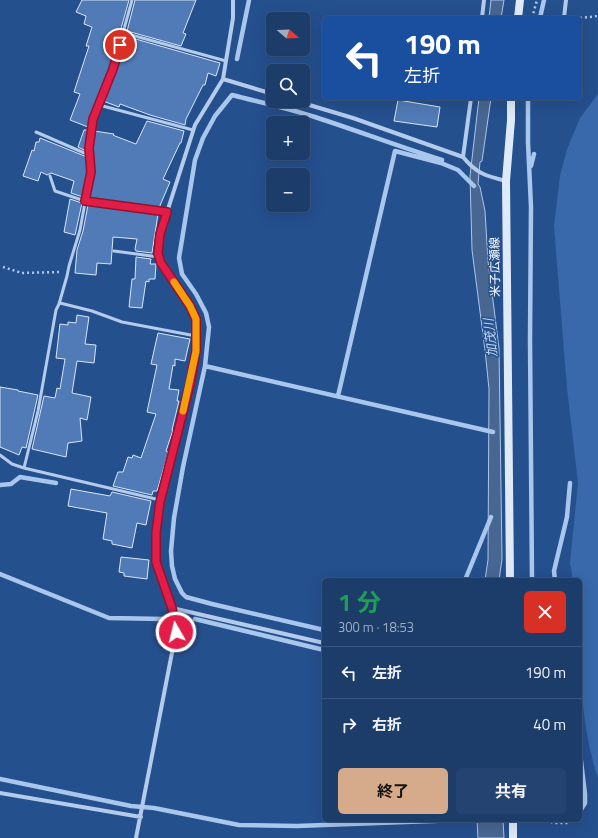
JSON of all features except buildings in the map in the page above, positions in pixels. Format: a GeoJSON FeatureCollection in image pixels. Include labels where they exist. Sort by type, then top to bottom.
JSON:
{"type":"FeatureCollection","features":[{"type":"Feature","properties":{"kind":"main road"},"geometry":{"type":"LineString","coordinates":[[518,16],[520,0]]}},
{"type":"Feature","properties":{"kind":"main road","name":"米子広瀬線"},"geometry":{"type":"LineString","coordinates":[[510,578],[506,182],[511,120],[511,100]]}},
{"type":"Feature","properties":{"kind":"main road"},"geometry":{"type":"LineString","coordinates":[[513,822],[513,838]]}},
{"type":"Feature","properties":{"kind":"street"},"geometry":{"type":"LineString","coordinates":[[136,838],[176,632],[172,608],[156,562],[156,533],[160,500],[190,384],[196,351],[196,319],[190,306],[161,263],[159,257],[160,234],[195,125],[223,79],[233,18],[233,0]]}},
{"type":"Feature","properties":{"kind":"street"},"geometry":{"type":"LineString","coordinates":[[482,16],[484,0]]}},
{"type":"Feature","properties":{"kind":"street"},"geometry":{"type":"LineString","coordinates":[[564,16],[566,0]]}},
{"type":"Feature","properties":{"kind":"street"},"geometry":{"type":"LineString","coordinates":[[223,79],[266,92]]}},
{"type":"Feature","properties":{"kind":"street"},"geometry":{"type":"LineString","coordinates":[[463,157],[471,100]]}},
{"type":"Feature","properties":{"kind":"street"},"geometry":{"type":"LineString","coordinates":[[310,105],[353,118],[463,157],[470,165],[485,176],[506,182]]}},
{"type":"Feature","properties":{"kind":"street"},"geometry":{"type":"LineString","coordinates":[[172,608],[322,643]]}},
{"type":"Feature","properties":{"kind":"street"},"geometry":{"type":"LineString","coordinates":[[0,793],[141,817]]}},
{"type":"Feature","properties":{"kind":"lane"},"geometry":{"type":"LineString","coordinates":[[24,468],[38,411],[56,310],[60,303],[80,230],[91,172],[89,148],[93,119],[113,69],[132,0]]}},
{"type":"Feature","properties":{"kind":"lane"},"geometry":{"type":"LineString","coordinates":[[124,33],[226,61]]}},
{"type":"Feature","properties":{"kind":"lane"},"geometry":{"type":"LineString","coordinates":[[99,105],[193,130]]}},
{"type":"Feature","properties":{"kind":"lane"},"geometry":{"type":"LineString","coordinates":[[36,132],[89,155]]}},
{"type":"Feature","properties":{"kind":"lane"},"geometry":{"type":"LineString","coordinates":[[50,176],[55,191],[85,201],[167,212]]}},
{"type":"Feature","properties":{"kind":"lane"},"geometry":{"type":"LineString","coordinates":[[114,251],[159,257]]}},
{"type":"Feature","properties":{"kind":"lane"},"geometry":{"type":"LineString","coordinates":[[60,303],[92,311],[122,322],[196,336]]}},
{"type":"Feature","properties":{"kind":"lane"},"geometry":{"type":"LineString","coordinates":[[0,455],[12,464],[24,468],[160,500]]}},
{"type":"Feature","properties":{"kind":"path"},"geometry":{"type":"LineString","coordinates":[[533,16],[537,0]]}},
{"type":"Feature","properties":{"kind":"path"},"geometry":{"type":"LineString","coordinates":[[582,18],[598,16]]}},
{"type":"Feature","properties":{"kind":"path"},"geometry":{"type":"LineString","coordinates":[[3,267],[27,273],[68,271]]}},
{"type":"Feature","properties":{"kind":"path"},"geometry":{"type":"LineString","coordinates":[[551,822],[568,823]]}},
{"type":"Feature","properties":{"kind":"shaded area"},"geometry":{"type":"Polygon","coordinates":[[[598,94],[598,778],[586,730],[582,692],[582,578],[573,578],[570,563],[578,483],[567,388],[554,226],[560,176],[567,149],[580,118],[598,94]]]}},
{"type":"Feature","properties":{"kind":"water"},"geometry":{"type":"Polygon","coordinates":[[[491,0],[504,0],[501,16],[489,16],[491,0]]]}},
{"type":"Feature","properties":{"kind":"water","name":"加茂川"},"geometry":{"type":"Polygon","coordinates":[[[479,100],[491,100],[482,161],[480,162],[478,184],[485,211],[488,261],[499,348],[502,559],[499,578],[485,578],[488,560],[489,389],[472,250],[470,176],[479,100]]]}},
{"type":"Feature","properties":{"kind":"water"},"geometry":{"type":"Polygon","coordinates":[[[477,822],[503,822],[504,838],[478,838],[477,822]]]}},
{"type":"Feature","properties":{"kind":"waterway"},"geometry":{"type":"LineString","coordinates":[[237,59],[249,0]]}},
{"type":"Feature","properties":{"kind":"waterway"},"geometry":{"type":"LineString","coordinates":[[540,16],[544,0]]}},
{"type":"Feature","properties":{"kind":"waterway"},"geometry":{"type":"LineString","coordinates":[[322,630],[186,597],[182,593],[175,579],[171,551],[174,518],[183,467],[205,366],[209,327],[206,313],[196,294],[182,274],[179,258],[195,160],[203,138],[215,116],[232,95],[315,117],[442,160],[441,163]]}},
{"type":"Feature","properties":{"kind":"waterway"},"geometry":{"type":"LineString","coordinates":[[528,100],[531,207],[530,340],[532,578]]}},
{"type":"Feature","properties":{"kind":"waterway"},"geometry":{"type":"LineString","coordinates":[[338,396],[395,151],[441,163],[458,170],[474,186]]}},
{"type":"Feature","properties":{"kind":"waterway"},"geometry":{"type":"LineString","coordinates":[[531,166],[534,154]]}},
{"type":"Feature","properties":{"kind":"waterway"},"geometry":{"type":"LineString","coordinates":[[205,366],[493,432]]}},
{"type":"Feature","properties":{"kind":"waterway"},"geometry":{"type":"LineString","coordinates":[[0,485],[11,484],[20,477],[56,483]]}},
{"type":"Feature","properties":{"kind":"waterway"},"geometry":{"type":"LineString","coordinates":[[555,578],[554,571],[567,517],[570,483]]}},
{"type":"Feature","properties":{"kind":"waterway"},"geometry":{"type":"LineString","coordinates":[[466,578],[491,517]]}},
{"type":"Feature","properties":{"kind":"waterway"},"geometry":{"type":"LineString","coordinates":[[0,574],[109,618],[164,619]]}},
{"type":"Feature","properties":{"kind":"waterway"},"geometry":{"type":"LineString","coordinates":[[195,619],[322,650]]}},
{"type":"Feature","properties":{"kind":"waterway"},"geometry":{"type":"LineString","coordinates":[[582,769],[585,794],[585,803],[582,808]]}},
{"type":"Feature","properties":{"kind":"waterway"},"geometry":{"type":"LineString","coordinates":[[0,779],[131,806],[154,808],[239,825],[297,826],[406,822]]}},
{"type":"Feature","properties":{"kind":"slow traffic"},"geometry":{"type":"LineString","coordinates":[[174,282],[190,306],[196,319],[196,351],[183,411]]}},
{"type":"Feature","properties":{"kind":"route"},"geometry":{"type":"LineString","coordinates":[[120,45],[113,69],[93,119],[89,148],[91,172],[85,201],[167,212],[160,234],[158,254],[161,263],[190,306],[196,319],[196,351],[190,384],[160,502],[155,547],[156,562],[172,608],[176,632]]}}]}
